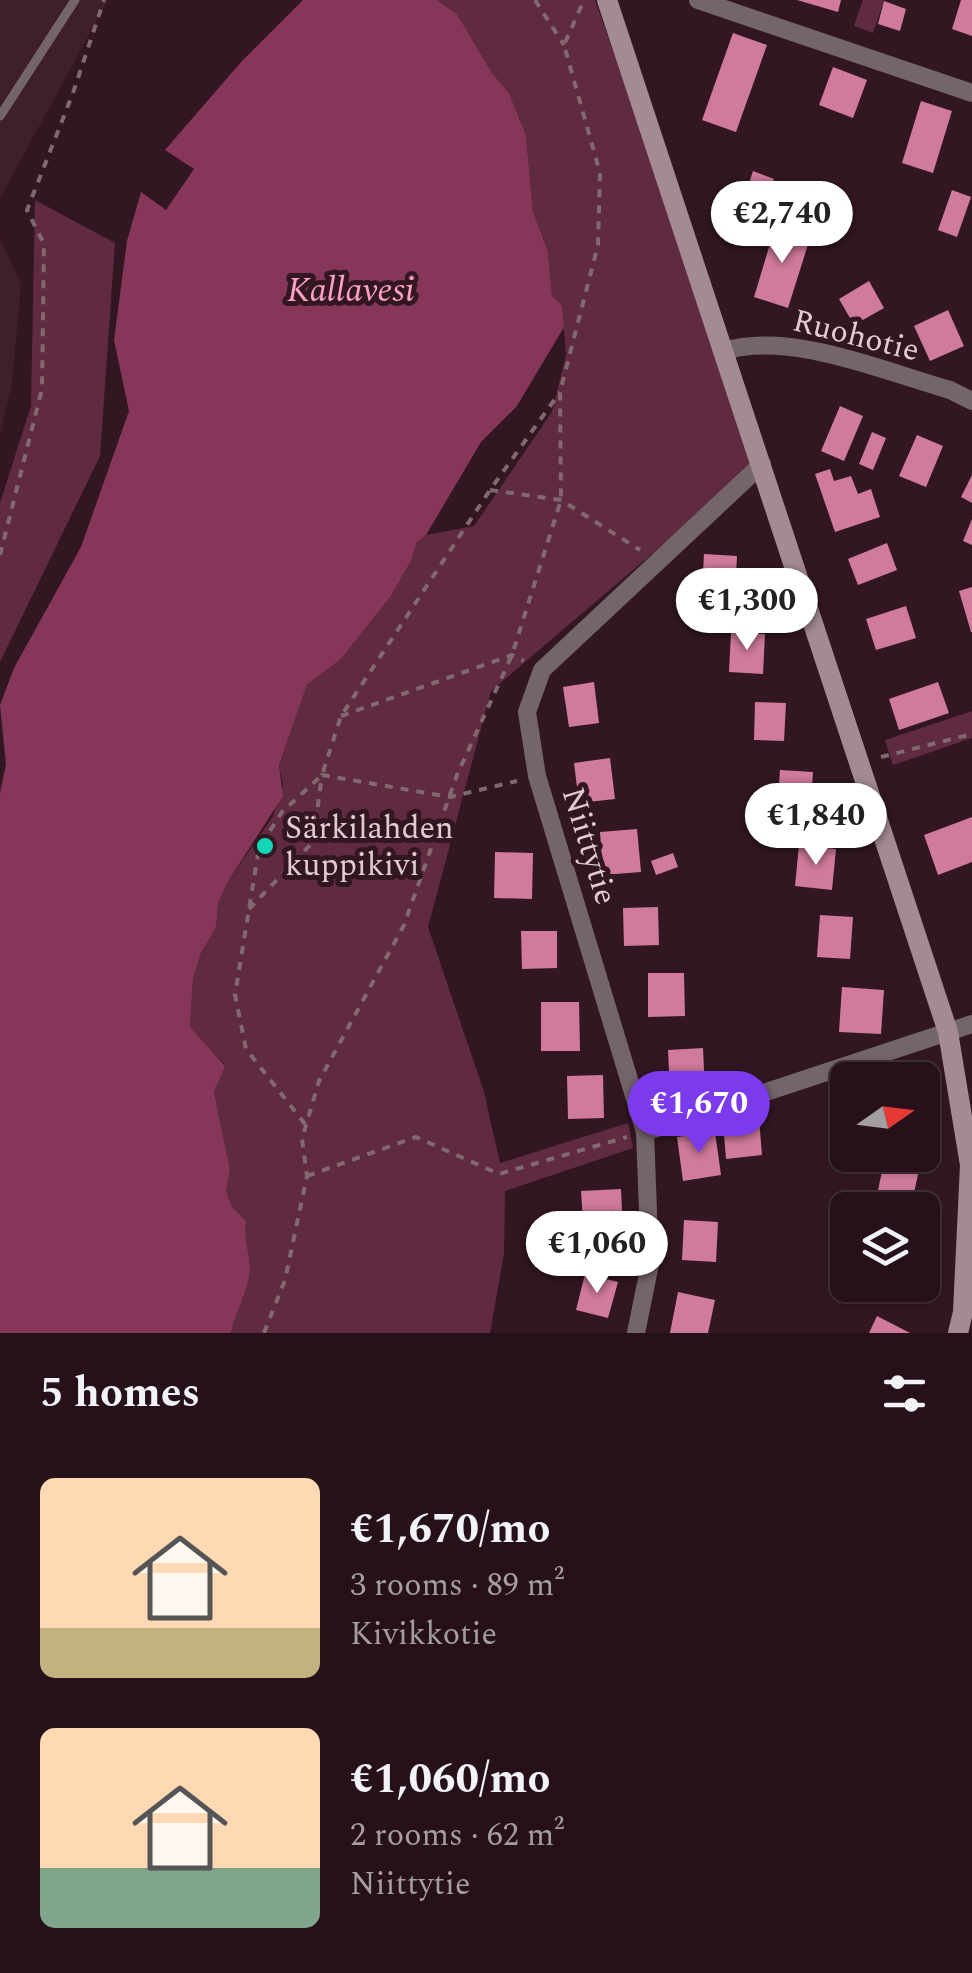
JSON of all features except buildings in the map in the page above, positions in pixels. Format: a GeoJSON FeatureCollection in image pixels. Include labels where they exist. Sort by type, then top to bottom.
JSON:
{"type":"FeatureCollection","features":[{"type":"Feature","properties":{"kind":"street"},"geometry":{"type":"LineString","coordinates":[[608,0],[948,1032],[970,1165],[958,1333]]}},
{"type":"Feature","properties":{"kind":"street"},"geometry":{"type":"LineString","coordinates":[[698,0],[972,93]]}},
{"type":"Feature","properties":{"kind":"street","name":"Ruohotie"},"geometry":{"type":"LineString","coordinates":[[724,350],[742,345],[796,346],[950,390],[972,401]]}},
{"type":"Feature","properties":{"kind":"street","name":"Niittytie"},"geometry":{"type":"LineString","coordinates":[[636,1333],[650,1264],[645,1132],[536,776],[527,712],[542,670],[762,464]]}},
{"type":"Feature","properties":{"kind":"street"},"geometry":{"type":"LineString","coordinates":[[645,1132],[972,1024]]}},
{"type":"Feature","properties":{"kind":"lane"},"geometry":{"type":"LineString","coordinates":[[0,116],[75,0]]}},
{"type":"Feature","properties":{"kind":"path"},"geometry":{"type":"LineString","coordinates":[[0,555],[42,389],[44,244],[27,210],[74,93],[104,0]]}},
{"type":"Feature","properties":{"kind":"path"},"geometry":{"type":"LineString","coordinates":[[264,1333],[285,1280],[307,1176],[302,1138],[319,1081],[404,925],[450,797],[512,656],[561,500],[560,392],[598,246],[600,172],[564,45],[536,0]]}},
{"type":"Feature","properties":{"kind":"path"},"geometry":{"type":"LineString","coordinates":[[564,45],[584,0]]}},
{"type":"Feature","properties":{"kind":"path"},"geometry":{"type":"LineString","coordinates":[[246,912],[313,842],[322,775],[340,716],[560,392]]}},
{"type":"Feature","properties":{"kind":"path"},"geometry":{"type":"LineString","coordinates":[[490,490],[561,500],[658,561]]}},
{"type":"Feature","properties":{"kind":"path"},"geometry":{"type":"LineString","coordinates":[[340,716],[512,656]]}},
{"type":"Feature","properties":{"kind":"path"},"geometry":{"type":"LineString","coordinates":[[876,758],[972,734]]}},
{"type":"Feature","properties":{"kind":"path"},"geometry":{"type":"LineString","coordinates":[[322,775],[450,797],[536,776]]}},
{"type":"Feature","properties":{"kind":"path"},"geometry":{"type":"LineString","coordinates":[[306,1126],[246,1049],[235,995],[259,848],[282,812],[322,775]]}},
{"type":"Feature","properties":{"kind":"path"},"geometry":{"type":"LineString","coordinates":[[307,1176],[416,1137],[499,1174],[645,1132]]}},
{"type":"Feature","properties":{"kind":"shaded area"},"geometry":{"type":"Polygon","coordinates":[[[0,0],[108,0],[0,198],[0,0]]]}},
{"type":"Feature","properties":{"kind":"shaded area"},"geometry":{"type":"Polygon","coordinates":[[[437,0],[595,0],[719,350],[755,466],[491,691],[428,927],[484,1092],[500,1163],[628,1123],[633,1148],[505,1191],[504,1254],[490,1333],[231,1333],[250,1264],[246,1221],[232,1207],[226,1191],[230,1169],[214,1092],[225,1065],[190,1028],[193,979],[201,953],[216,927],[218,904],[227,883],[273,816],[283,785],[279,765],[307,685],[341,659],[391,596],[417,542],[426,535],[474,526],[552,412],[566,355],[562,307],[552,296],[548,251],[533,212],[526,135],[509,93],[492,73],[457,14],[437,0]]]}},
{"type":"Feature","properties":{"kind":"shaded area"},"geometry":{"type":"Polygon","coordinates":[[[863,0],[884,0],[873,33],[854,26],[863,0]]]}},
{"type":"Feature","properties":{"kind":"shaded area"},"geometry":{"type":"Polygon","coordinates":[[[35,200],[115,243],[100,456],[0,662],[0,503],[31,406],[35,200]]]}},
{"type":"Feature","properties":{"kind":"shaded area"},"geometry":{"type":"Polygon","coordinates":[[[0,238],[21,284],[12,384],[0,435],[0,238]]]}},
{"type":"Feature","properties":{"kind":"shaded area"},"geometry":{"type":"Polygon","coordinates":[[[972,711],[972,738],[893,765],[885,740],[972,711]]]}},
{"type":"Feature","properties":{"kind":"water","name":"Kallavesi"},"geometry":{"type":"Polygon","coordinates":[[[303,0],[437,0],[457,14],[492,73],[509,93],[526,135],[533,212],[548,251],[552,296],[562,306],[564,327],[517,406],[481,442],[426,535],[417,542],[391,596],[341,659],[307,685],[279,765],[283,796],[227,883],[218,904],[216,927],[201,953],[193,979],[190,1027],[225,1066],[214,1092],[230,1169],[226,1191],[232,1207],[246,1221],[250,1264],[231,1333],[0,1333],[0,793],[6,764],[0,705],[14,668],[81,547],[129,411],[114,340],[127,241],[141,192],[166,210],[194,169],[165,150],[242,61],[303,0]]]}},
{"type":"Feature","properties":{"kind":"place","name":"Särkilahden kuppikivi"},"geometry":{"type":"Point","coordinates":[265,846]}}]}
